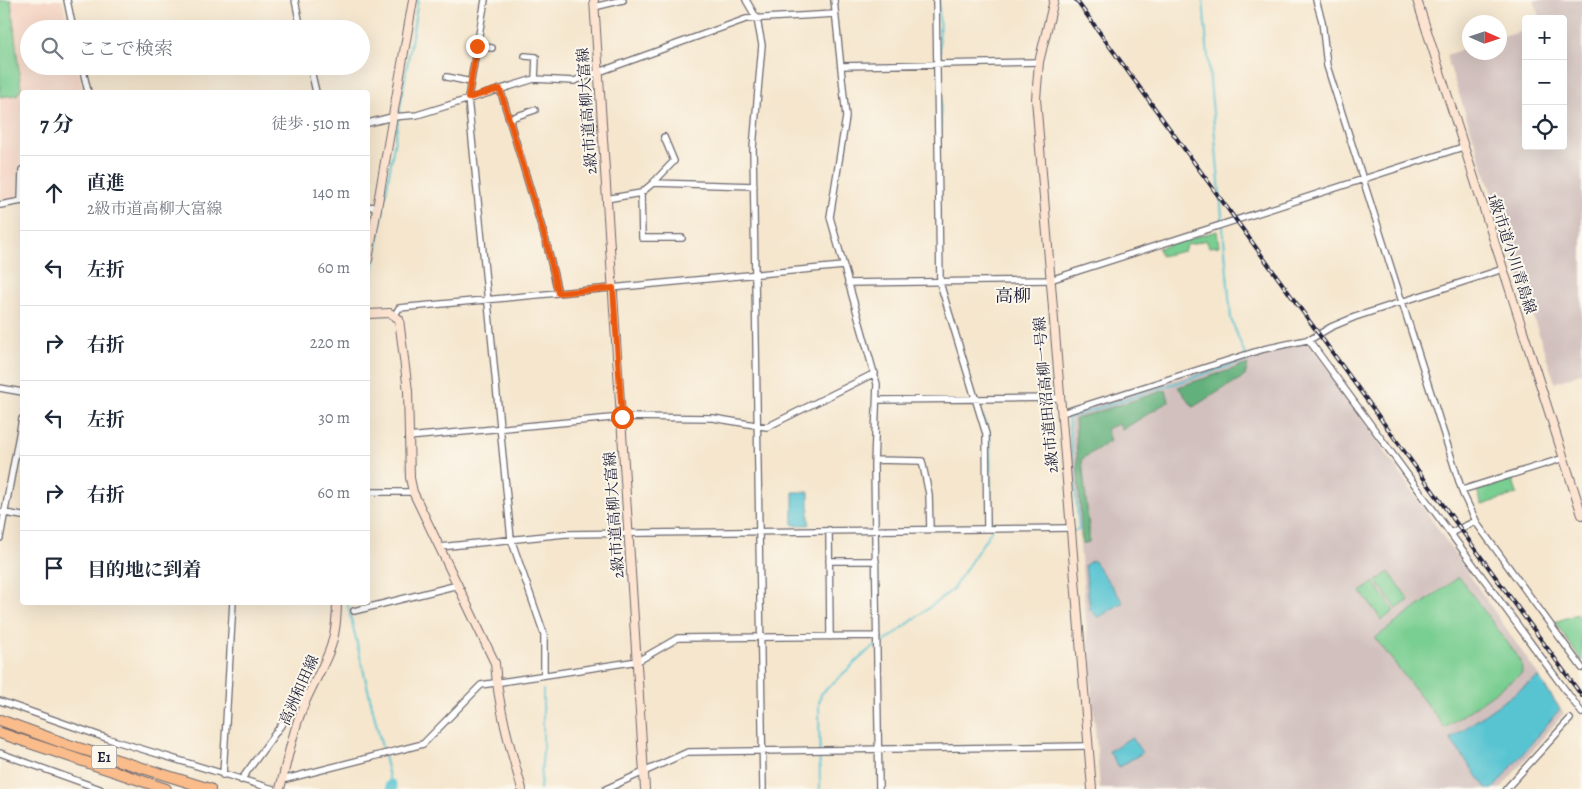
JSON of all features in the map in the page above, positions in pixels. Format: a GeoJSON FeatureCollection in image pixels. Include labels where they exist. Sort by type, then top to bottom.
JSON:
{"type":"FeatureCollection","features":[{"type":"Feature","properties":{"kind":"highway","name":"E1"},"geometry":{"type":"LineString","coordinates":[[0,720],[69,745],[210,789]]}},
{"type":"Feature","properties":{"kind":"highway","name":"E1"},"geometry":{"type":"LineString","coordinates":[[0,733],[166,789]]}},
{"type":"Feature","properties":{"kind":"street"},"geometry":{"type":"LineString","coordinates":[[67,0],[71,20]]}},
{"type":"Feature","properties":{"kind":"street"},"geometry":{"type":"LineString","coordinates":[[295,0],[300,20]]}},
{"type":"Feature","properties":{"kind":"street"},"geometry":{"type":"LineString","coordinates":[[371,224],[378,206],[413,0]]}},
{"type":"Feature","properties":{"kind":"street"},"geometry":{"type":"LineString","coordinates":[[485,0],[468,98],[511,539],[544,634],[544,675]]}},
{"type":"Feature","properties":{"kind":"street"},"geometry":{"type":"LineString","coordinates":[[594,3],[623,0]]}},
{"type":"Feature","properties":{"kind":"street"},"geometry":{"type":"LineString","coordinates":[[746,0],[757,18],[762,45],[753,148],[763,789]]}},
{"type":"Feature","properties":{"kind":"street"},"geometry":{"type":"LineString","coordinates":[[834,0],[846,117],[830,217],[875,373],[878,400],[874,460],[879,789]]}},
{"type":"Feature","properties":{"kind":"street"},"geometry":{"type":"LineString","coordinates":[[936,0],[940,283],[986,434],[987,529]]}},
{"type":"Feature","properties":{"kind":"street","name":"2級市道田沼高柳一号線"},"geometry":{"type":"LineString","coordinates":[[1054,0],[1038,62],[1036,99],[1092,789]]}},
{"type":"Feature","properties":{"kind":"street"},"geometry":{"type":"LineString","coordinates":[[1316,0],[1322,21],[1326,66],[1462,490],[1476,521],[1582,668]]}},
{"type":"Feature","properties":{"kind":"street","name":"1級市道小川青島線"},"geometry":{"type":"LineString","coordinates":[[1417,0],[1582,516]]}},
{"type":"Feature","properties":{"kind":"street","name":"2級市道高柳大富線"},"geometry":{"type":"LineString","coordinates":[[594,3],[645,789]]}},
{"type":"Feature","properties":{"kind":"street"},"geometry":{"type":"LineString","coordinates":[[370,122],[392,117],[417,115],[535,79],[574,81],[746,19],[835,14]]}},
{"type":"Feature","properties":{"kind":"street"},"geometry":{"type":"LineString","coordinates":[[477,46],[492,48]]}},
{"type":"Feature","properties":{"kind":"street"},"geometry":{"type":"LineString","coordinates":[[525,56],[536,57],[535,79]]}},
{"type":"Feature","properties":{"kind":"street"},"geometry":{"type":"LineString","coordinates":[[841,66],[937,66],[1038,62]]}},
{"type":"Feature","properties":{"kind":"street"},"geometry":{"type":"LineString","coordinates":[[84,75],[88,90]]}},
{"type":"Feature","properties":{"kind":"street"},"geometry":{"type":"LineString","coordinates":[[312,75],[316,90]]}},
{"type":"Feature","properties":{"kind":"street"},"geometry":{"type":"LineString","coordinates":[[447,77],[471,82]]}},
{"type":"Feature","properties":{"kind":"street"},"geometry":{"type":"LineString","coordinates":[[500,89],[547,245],[558,293]]}},
{"type":"Feature","properties":{"kind":"street"},"geometry":{"type":"LineString","coordinates":[[510,122],[514,117],[535,110]]}},
{"type":"Feature","properties":{"kind":"street"},"geometry":{"type":"LineString","coordinates":[[606,198],[640,192],[653,182],[674,160],[664,137]]}},
{"type":"Feature","properties":{"kind":"street"},"geometry":{"type":"LineString","coordinates":[[848,284],[1050,280],[1463,147]]}},
{"type":"Feature","properties":{"kind":"street"},"geometry":{"type":"LineString","coordinates":[[653,182],[754,186]]}},
{"type":"Feature","properties":{"kind":"street"},"geometry":{"type":"LineString","coordinates":[[640,192],[642,238],[682,238]]}},
{"type":"Feature","properties":{"kind":"street"},"geometry":{"type":"LineString","coordinates":[[0,205],[20,201]]}},
{"type":"Feature","properties":{"kind":"street"},"geometry":{"type":"LineString","coordinates":[[370,207],[378,206]]}},
{"type":"Feature","properties":{"kind":"street"},"geometry":{"type":"LineString","coordinates":[[395,315],[399,308],[843,266]]}},
{"type":"Feature","properties":{"kind":"street"},"geometry":{"type":"LineString","coordinates":[[1062,413],[1264,348],[1308,339],[1330,326],[1355,317],[1503,269]]}},
{"type":"Feature","properties":{"kind":"street"},"geometry":{"type":"LineString","coordinates":[[370,314],[395,315],[399,319],[408,391],[410,478],[413,492],[495,663],[506,732],[522,789]]}},
{"type":"Feature","properties":{"kind":"street"},"geometry":{"type":"LineString","coordinates":[[1308,339],[1582,713]]}},
{"type":"Feature","properties":{"kind":"street"},"geometry":{"type":"LineString","coordinates":[[408,437],[622,417],[713,418],[767,427],[875,373]]}},
{"type":"Feature","properties":{"kind":"street"},"geometry":{"type":"LineString","coordinates":[[0,388],[20,392]]}},
{"type":"Feature","properties":{"kind":"street"},"geometry":{"type":"LineString","coordinates":[[878,400],[1060,398]]}},
{"type":"Feature","properties":{"kind":"street"},"geometry":{"type":"LineString","coordinates":[[0,538],[2,512],[20,428]]}},
{"type":"Feature","properties":{"kind":"street"},"geometry":{"type":"LineString","coordinates":[[1462,490],[1564,458]]}},
{"type":"Feature","properties":{"kind":"street"},"geometry":{"type":"LineString","coordinates":[[874,460],[922,460],[929,494],[930,529]]}},
{"type":"Feature","properties":{"kind":"street"},"geometry":{"type":"LineString","coordinates":[[370,492],[413,492]]}},
{"type":"Feature","properties":{"kind":"street"},"geometry":{"type":"LineString","coordinates":[[2,512],[20,516]]}},
{"type":"Feature","properties":{"kind":"street"},"geometry":{"type":"LineString","coordinates":[[1450,533],[1476,521]]}},
{"type":"Feature","properties":{"kind":"street"},"geometry":{"type":"LineString","coordinates":[[440,547],[565,534],[1070,528]]}},
{"type":"Feature","properties":{"kind":"street"},"geometry":{"type":"LineString","coordinates":[[829,530],[830,637]]}},
{"type":"Feature","properties":{"kind":"street"},"geometry":{"type":"LineString","coordinates":[[829,561],[876,561]]}},
{"type":"Feature","properties":{"kind":"street"},"geometry":{"type":"LineString","coordinates":[[354,611],[458,585]]}},
{"type":"Feature","properties":{"kind":"street"},"geometry":{"type":"LineString","coordinates":[[223,775],[233,605]]}},
{"type":"Feature","properties":{"kind":"street","name":"高洲和田線"},"geometry":{"type":"LineString","coordinates":[[280,789],[296,725],[332,648],[336,635],[337,605]]}},
{"type":"Feature","properties":{"kind":"street"},"geometry":{"type":"LineString","coordinates":[[282,780],[423,744],[481,684],[638,661],[678,638],[761,639],[877,636]]}},
{"type":"Feature","properties":{"kind":"street"},"geometry":{"type":"LineString","coordinates":[[240,780],[301,698],[307,699]]}},
{"type":"Feature","properties":{"kind":"street"},"geometry":{"type":"LineString","coordinates":[[0,701],[223,775],[273,789]]}},
{"type":"Feature","properties":{"kind":"street"},"geometry":{"type":"LineString","coordinates":[[1506,789],[1570,719]]}},
{"type":"Feature","properties":{"kind":"street"},"geometry":{"type":"LineString","coordinates":[[606,789],[688,752],[1088,746]]}},
{"type":"Feature","properties":{"kind":"street"},"geometry":{"type":"LineString","coordinates":[[0,753],[100,789]]}},
{"type":"Feature","properties":{"kind":"shaded area"},"geometry":{"type":"Polygon","coordinates":[[[0,0],[62,0],[67,20],[20,20],[20,75],[79,75],[83,90],[20,90],[18,199],[0,202],[0,0]]]}},
{"type":"Feature","properties":{"kind":"shaded area"},"geometry":{"type":"Polygon","coordinates":[[[1534,0],[1582,0],[1582,372],[1555,383],[1446,55],[1462,49],[1462,60],[1507,60],[1507,36],[1522,31],[1522,150],[1567,150],[1567,15],[1540,15],[1534,0]]]}},
{"type":"Feature","properties":{"kind":"shaded area"},"geometry":{"type":"Polygon","coordinates":[[[1308,339],[1564,713],[1500,789],[1100,789],[1069,411],[1308,339]]]}},
{"type":"Feature","properties":{"kind":"green space"},"geometry":{"type":"Polygon","coordinates":[[[0,0],[11,0],[21,89],[17,95],[0,97],[0,0]]]}},
{"type":"Feature","properties":{"kind":"green space"},"geometry":{"type":"Polygon","coordinates":[[[1217,231],[1219,246],[1209,247],[1206,240],[1187,245],[1184,251],[1161,256],[1158,248],[1217,231]]]}},
{"type":"Feature","properties":{"kind":"green space"},"geometry":{"type":"Polygon","coordinates":[[[1248,364],[1245,376],[1193,407],[1178,387],[1248,364]]]}},
{"type":"Feature","properties":{"kind":"green space"},"geometry":{"type":"Polygon","coordinates":[[[1166,390],[1169,401],[1122,430],[1119,424],[1106,429],[1110,441],[1082,459],[1089,542],[1082,544],[1075,419],[1166,390]]]}},
{"type":"Feature","properties":{"kind":"green space"},"geometry":{"type":"Polygon","coordinates":[[[1513,479],[1517,494],[1482,505],[1477,491],[1513,479]]]}},
{"type":"Feature","properties":{"kind":"green space"},"geometry":{"type":"Polygon","coordinates":[[[1389,572],[1409,600],[1397,609],[1376,581],[1389,572]]]}},
{"type":"Feature","properties":{"kind":"green space"},"geometry":{"type":"Polygon","coordinates":[[[1459,577],[1521,661],[1522,673],[1445,728],[1375,638],[1459,577]]]}},
{"type":"Feature","properties":{"kind":"green space"},"geometry":{"type":"Polygon","coordinates":[[[1374,582],[1394,611],[1382,620],[1361,592],[1374,582]]]}},
{"type":"Feature","properties":{"kind":"green space"},"geometry":{"type":"Polygon","coordinates":[[[1577,614],[1582,622],[1582,662],[1555,622],[1577,614]]]}},
{"type":"Feature","properties":{"kind":"water"},"geometry":{"type":"Polygon","coordinates":[[[793,492],[809,492],[809,525],[793,525],[793,492]]]}},
{"type":"Feature","properties":{"kind":"water"},"geometry":{"type":"Polygon","coordinates":[[[1093,560],[1123,602],[1098,618],[1090,609],[1085,565],[1093,560]]]}},
{"type":"Feature","properties":{"kind":"water"},"geometry":{"type":"Polygon","coordinates":[[[1538,677],[1560,709],[1493,789],[1487,789],[1450,739],[1538,677]]]}},
{"type":"Feature","properties":{"kind":"water"},"geometry":{"type":"Polygon","coordinates":[[[1132,737],[1142,753],[1119,767],[1109,751],[1132,737]]]}},
{"type":"Feature","properties":{"kind":"waterway"},"geometry":{"type":"LineString","coordinates":[[370,289],[418,0]]}},
{"type":"Feature","properties":{"kind":"waterway"},"geometry":{"type":"LineString","coordinates":[[939,0],[941,130]]}},
{"type":"Feature","properties":{"kind":"waterway"},"geometry":{"type":"LineString","coordinates":[[1073,531],[1079,530],[1068,418],[1247,360],[1231,319],[1203,0]]}},
{"type":"Feature","properties":{"kind":"waterway"},"geometry":{"type":"LineString","coordinates":[[820,789],[819,703],[821,694],[870,649],[883,643],[952,590],[991,531],[990,437],[983,416]]}},
{"type":"Feature","properties":{"kind":"waterway"},"geometry":{"type":"LineString","coordinates":[[348,605],[391,785]]}},
{"type":"Feature","properties":{"kind":"waterway"},"geometry":{"type":"LineString","coordinates":[[540,789],[543,751],[543,690]]}},
{"type":"Feature","properties":{"kind":"waterway"},"geometry":{"type":"LineString","coordinates":[[391,785],[392,789]]}},
{"type":"Feature","properties":{"kind":"railway"},"geometry":{"type":"LineString","coordinates":[[1076,0],[1582,696]]}},
{"type":"Feature","properties":{"kind":"district","name":"高柳"},"geometry":{"type":"Point","coordinates":[1013,296]}},
{"type":"Feature","properties":{"kind":"route"},"geometry":{"type":"LineString","coordinates":[[477,46],[468,98],[500,89],[547,245],[558,293],[613,288],[622,417]]}}]}
